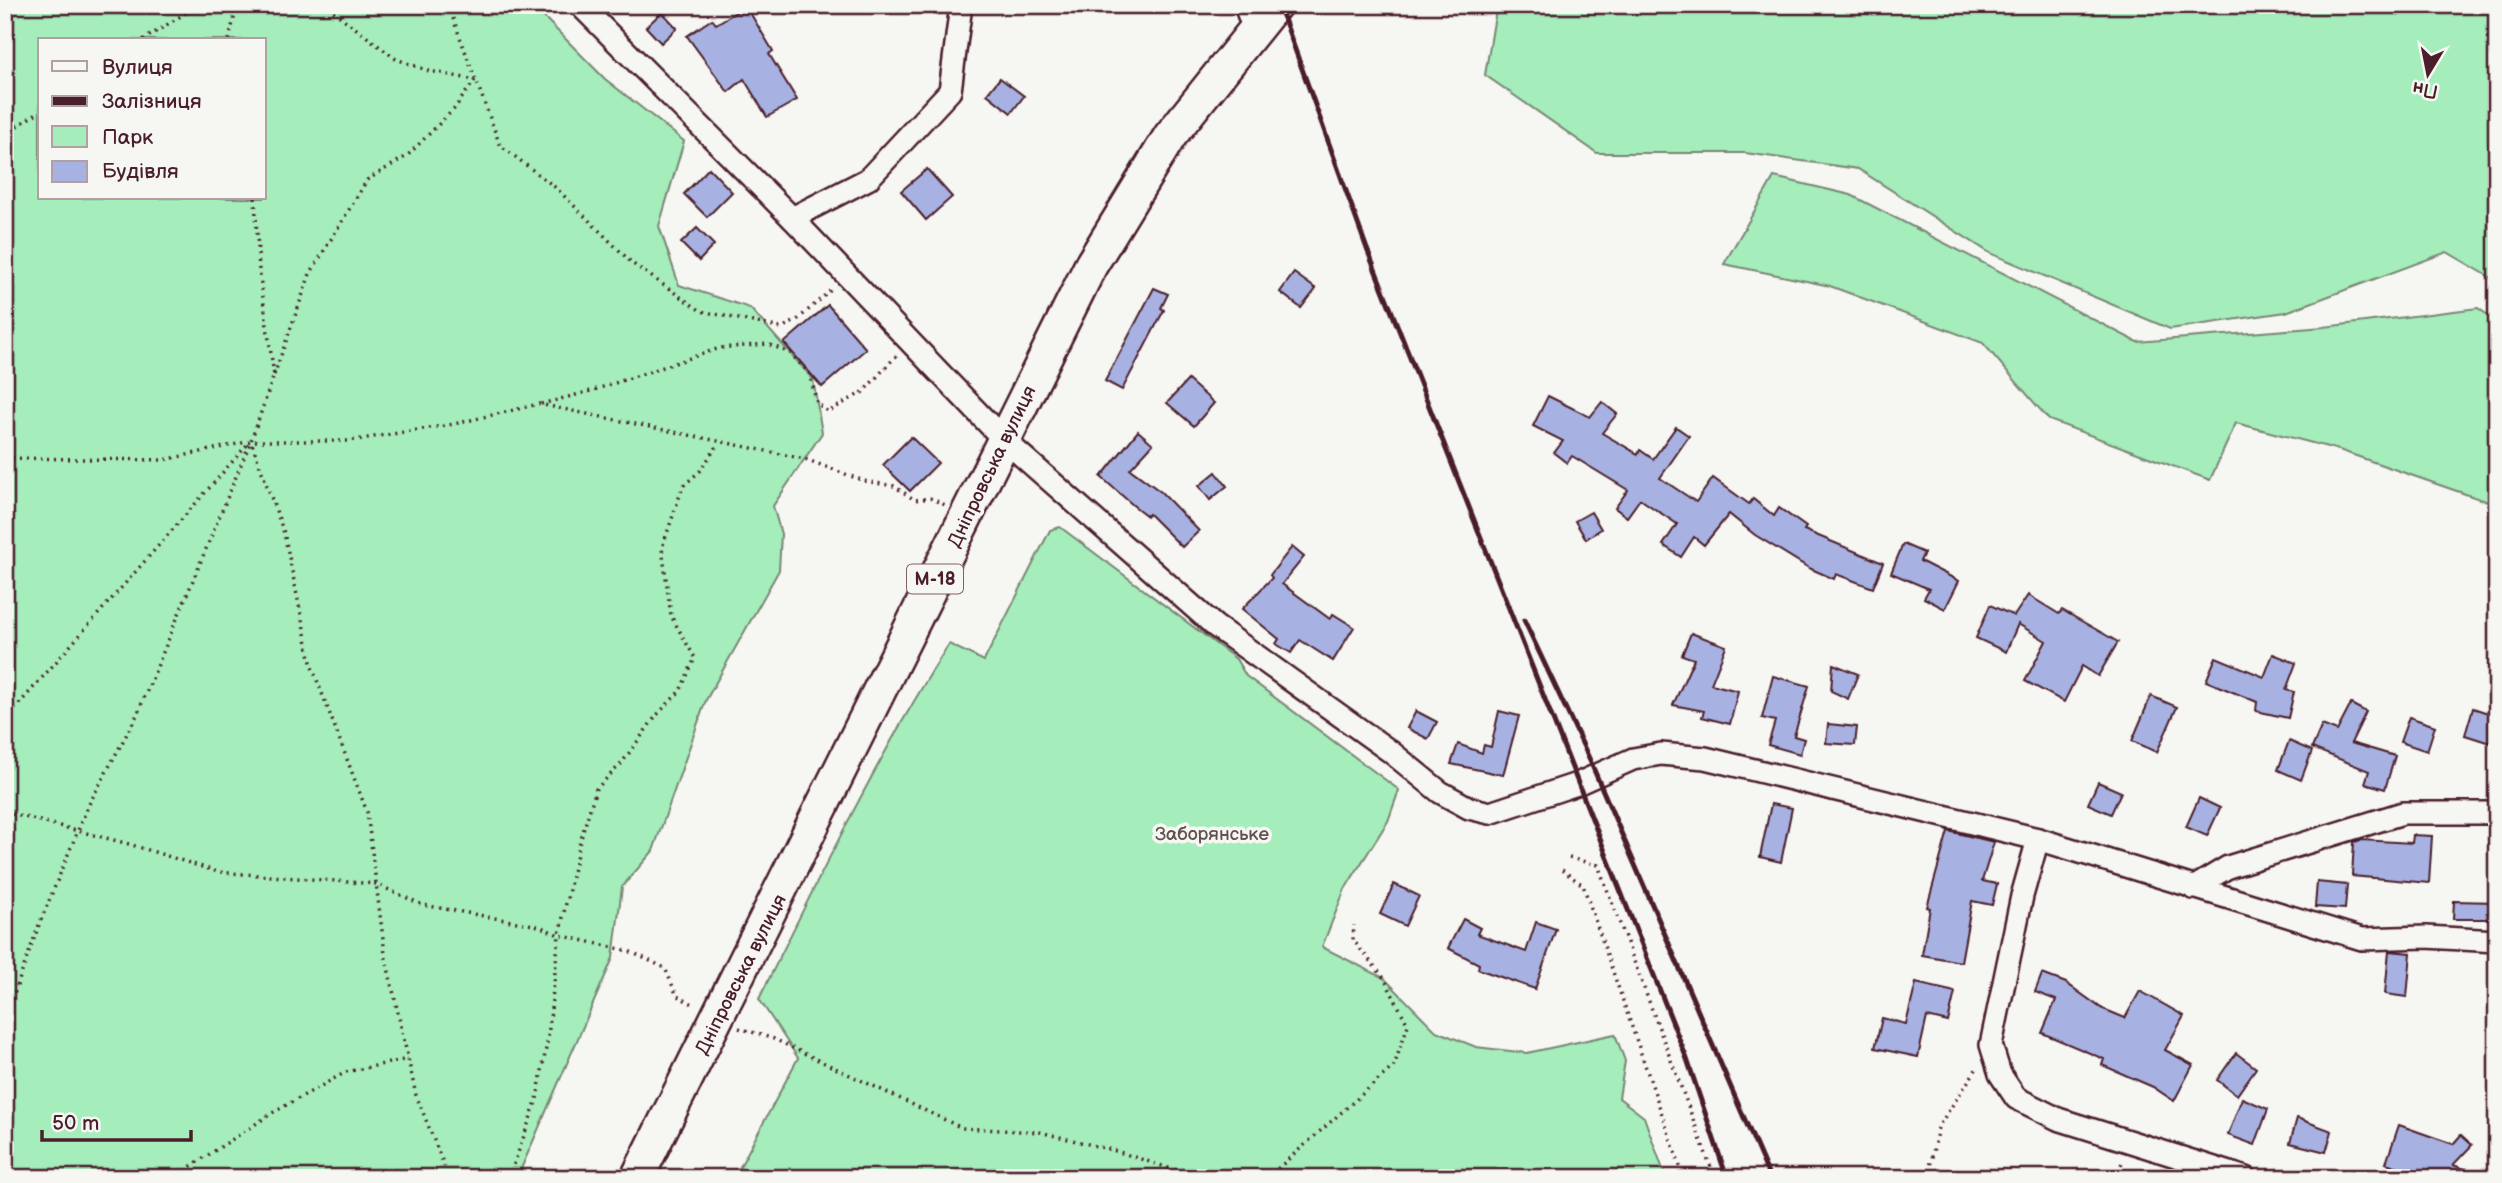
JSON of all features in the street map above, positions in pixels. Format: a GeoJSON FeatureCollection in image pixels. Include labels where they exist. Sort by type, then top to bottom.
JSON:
{"type":"FeatureCollection","features":[{"type":"Feature","properties":{"kind":"highway","name":"Дніпровська вулиця"},"geometry":{"type":"LineString","coordinates":[[637,1178],[1091,265],[1170,136],[1249,18],[1275,5]]}},
{"type":"Feature","properties":{"kind":"street"},"geometry":{"type":"LineString","coordinates":[[580,5],[792,218],[1003,439],[1215,626],[1391,752],[1440,792],[1469,808],[1490,813],[1505,810],[1577,784],[1633,759],[1661,754],[1705,758],[2038,839],[2362,939],[2426,937],[2497,941]]}},
{"type":"Feature","properties":{"kind":"street"},"geometry":{"type":"LineString","coordinates":[[792,218],[868,179],[950,90],[961,5]]}},
{"type":"Feature","properties":{"kind":"street"},"geometry":{"type":"LineString","coordinates":[[2193,888],[2228,867],[2403,813],[2497,813]]}},
{"type":"Feature","properties":{"kind":"street"},"geometry":{"type":"LineString","coordinates":[[2038,839],[2022,896],[1991,1045],[2000,1073],[2016,1098],[2058,1119],[2246,1178]]}},
{"type":"Feature","properties":{"kind":"path"},"geometry":{"type":"LineString","coordinates":[[146,38],[198,5]]}},
{"type":"Feature","properties":{"kind":"path"},"geometry":{"type":"LineString","coordinates":[[229,38],[237,5]]}},
{"type":"Feature","properties":{"kind":"path"},"geometry":{"type":"LineString","coordinates":[[325,5],[396,59],[429,71],[475,80]]}},
{"type":"Feature","properties":{"kind":"path"},"geometry":{"type":"LineString","coordinates":[[448,5],[500,145],[556,188],[633,264],[701,311],[781,328],[796,321],[826,296],[845,273]]}},
{"type":"Feature","properties":{"kind":"path"},"geometry":{"type":"LineString","coordinates":[[5,1019],[39,925],[78,831],[137,715],[251,441],[310,274],[367,180],[407,156],[454,109],[475,80]]}},
{"type":"Feature","properties":{"kind":"path"},"geometry":{"type":"LineString","coordinates":[[5,134],[38,112]]}},
{"type":"Feature","properties":{"kind":"path"},"geometry":{"type":"LineString","coordinates":[[255,200],[259,270],[274,374]]}},
{"type":"Feature","properties":{"kind":"path"},"geometry":{"type":"LineString","coordinates":[[5,458],[164,460],[251,441],[349,441],[454,424],[591,391],[720,348],[768,344],[790,353],[809,373],[817,403],[828,412],[863,392],[911,342]]}},
{"type":"Feature","properties":{"kind":"path"},"geometry":{"type":"LineString","coordinates":[[538,404],[805,459],[864,481],[894,486],[915,500],[930,498],[966,514]]}},
{"type":"Feature","properties":{"kind":"path"},"geometry":{"type":"LineString","coordinates":[[5,720],[251,441]]}},
{"type":"Feature","properties":{"kind":"path"},"geometry":{"type":"LineString","coordinates":[[251,441],[284,533],[312,667],[367,813],[385,954],[416,1095],[449,1178]]}},
{"type":"Feature","properties":{"kind":"path"},"geometry":{"type":"LineString","coordinates":[[509,1178],[537,1099],[548,1037],[559,934],[579,845],[596,789],[621,764],[656,716],[680,691],[695,658],[671,616],[662,548],[683,486],[699,471],[719,443]]}},
{"type":"Feature","properties":{"kind":"path"},"geometry":{"type":"LineString","coordinates":[[5,813],[78,831],[218,872],[376,884],[423,905],[539,926],[559,934],[629,951],[665,968],[677,996],[750,1034],[774,1040],[962,1128],[1040,1132],[1116,1151],[1199,1178]]}},
{"type":"Feature","properties":{"kind":"path"},"geometry":{"type":"LineString","coordinates":[[1569,858],[1598,865],[1715,1178]]}},
{"type":"Feature","properties":{"kind":"path"},"geometry":{"type":"LineString","coordinates":[[1562,870],[1583,885],[1684,1178]]}},
{"type":"Feature","properties":{"kind":"path"},"geometry":{"type":"LineString","coordinates":[[1267,1178],[1394,1066],[1408,1025],[1384,978],[1353,940],[1354,925]]}},
{"type":"Feature","properties":{"kind":"path"},"geometry":{"type":"LineString","coordinates":[[1928,1178],[1938,1127],[1991,1045]]}},
{"type":"Feature","properties":{"kind":"path"},"geometry":{"type":"LineString","coordinates":[[173,1178],[274,1112],[346,1072],[408,1059]]}},
{"type":"Feature","properties":{"kind":"green space"},"geometry":{"type":"Polygon","coordinates":[[[5,5],[532,5],[605,79],[684,141],[659,226],[679,285],[750,308],[813,379],[822,433],[773,506],[781,534],[779,570],[706,700],[653,851],[622,887],[613,958],[517,1178],[5,1178],[5,5]]]}},
{"type":"Feature","properties":{"kind":"green space"},"geometry":{"type":"Polygon","coordinates":[[[1500,5],[2497,5],[2497,281],[2447,252],[2286,312],[2170,329],[1990,253],[1858,169],[1745,153],[1597,153],[1485,75],[1496,10],[1500,5]]]}},
{"type":"Feature","properties":{"kind":"green space"},"geometry":{"type":"Polygon","coordinates":[[[1774,177],[1851,195],[2137,342],[2324,327],[2478,308],[2497,322],[2497,505],[2339,450],[2236,423],[2210,480],[2049,420],[1983,343],[1830,286],[1724,264],[1774,177]]]}},
{"type":"Feature","properties":{"kind":"green space","name":"Заборянське"},"geometry":{"type":"Polygon","coordinates":[[[1060,527],[1236,659],[1246,676],[1399,790],[1388,821],[1345,889],[1322,947],[1384,978],[1436,1031],[1476,1047],[1527,1053],[1615,1034],[1625,1061],[1619,1098],[1644,1117],[1666,1178],[734,1178],[798,1058],[759,999],[804,908],[897,730],[949,644],[984,661],[1050,530],[1060,527]]]}},
{"type":"Feature","properties":{"kind":"building"},"geometry":{"type":"Polygon","coordinates":[[[746,6],[773,51],[769,54],[797,100],[767,117],[744,79],[728,92],[687,36],[712,19],[716,24],[746,6]]]}},
{"type":"Feature","properties":{"kind":"building"},"geometry":{"type":"Polygon","coordinates":[[[662,12],[677,28],[661,43],[646,27],[662,12]]]}},
{"type":"Feature","properties":{"kind":"building"},"geometry":{"type":"Polygon","coordinates":[[[1000,78],[1024,96],[1011,113],[987,94],[1000,78]]]}},
{"type":"Feature","properties":{"kind":"building"},"geometry":{"type":"Polygon","coordinates":[[[709,168],[732,192],[707,217],[684,194],[709,168]]]}},
{"type":"Feature","properties":{"kind":"building"},"geometry":{"type":"Polygon","coordinates":[[[927,169],[952,197],[926,220],[901,191],[927,169]]]}},
{"type":"Feature","properties":{"kind":"building"},"geometry":{"type":"Polygon","coordinates":[[[697,228],[714,245],[699,261],[681,243],[697,228]]]}},
{"type":"Feature","properties":{"kind":"building"},"geometry":{"type":"Polygon","coordinates":[[[1294,273],[1316,289],[1301,308],[1280,292],[1294,273]]]}},
{"type":"Feature","properties":{"kind":"building"},"geometry":{"type":"Polygon","coordinates":[[[1154,288],[1168,294],[1161,308],[1164,310],[1122,390],[1105,381],[1154,288]]]}},
{"type":"Feature","properties":{"kind":"building"},"geometry":{"type":"Polygon","coordinates":[[[828,305],[866,349],[822,387],[784,343],[828,305]]]}},
{"type":"Feature","properties":{"kind":"building"},"geometry":{"type":"Polygon","coordinates":[[[1188,380],[1214,403],[1194,426],[1167,403],[1188,380]]]}},
{"type":"Feature","properties":{"kind":"building"},"geometry":{"type":"Polygon","coordinates":[[[1548,396],[1590,417],[1602,402],[1617,414],[1602,433],[1638,454],[1640,450],[1653,459],[1676,427],[1689,436],[1660,478],[1696,502],[1713,478],[1749,504],[1753,499],[1774,516],[1779,508],[1806,527],[1804,530],[1883,563],[1873,588],[1836,574],[1834,579],[1809,568],[1755,535],[1729,514],[1704,545],[1694,537],[1681,557],[1663,545],[1677,524],[1640,499],[1627,517],[1615,508],[1628,490],[1572,456],[1567,463],[1554,453],[1563,441],[1533,426],[1548,396]]]}},
{"type":"Feature","properties":{"kind":"building"},"geometry":{"type":"Polygon","coordinates":[[[1138,431],[1153,444],[1130,469],[1161,492],[1199,531],[1182,547],[1149,514],[1147,516],[1134,506],[1101,477],[1138,431]]]}},
{"type":"Feature","properties":{"kind":"building"},"geometry":{"type":"Polygon","coordinates":[[[911,437],[938,463],[910,491],[883,465],[911,437]]]}},
{"type":"Feature","properties":{"kind":"building"},"geometry":{"type":"Polygon","coordinates":[[[1216,472],[1227,486],[1210,500],[1199,486],[1216,472]]]}},
{"type":"Feature","properties":{"kind":"building"},"geometry":{"type":"Polygon","coordinates":[[[1591,512],[1601,529],[1586,539],[1575,521],[1591,512]]]}},
{"type":"Feature","properties":{"kind":"building"},"geometry":{"type":"Polygon","coordinates":[[[1903,544],[1924,553],[1920,561],[1959,581],[1945,609],[1924,598],[1929,589],[1891,573],[1903,544]]]}},
{"type":"Feature","properties":{"kind":"building"},"geometry":{"type":"Polygon","coordinates":[[[1292,547],[1304,557],[1282,584],[1330,619],[1333,614],[1354,627],[1333,661],[1300,640],[1291,653],[1276,644],[1279,639],[1242,609],[1272,578],[1270,575],[1292,547]]]}},
{"type":"Feature","properties":{"kind":"building"},"geometry":{"type":"Polygon","coordinates":[[[2028,595],[2059,614],[2062,610],[2118,642],[2098,676],[2082,666],[2064,702],[2025,681],[2046,641],[2018,624],[2006,652],[1976,638],[1990,605],[2014,616],[2028,595]]]}},
{"type":"Feature","properties":{"kind":"building"},"geometry":{"type":"Polygon","coordinates":[[[1691,633],[1726,646],[1711,684],[1738,691],[1730,724],[1702,717],[1704,711],[1673,705],[1694,659],[1682,655],[1691,633]]]}},
{"type":"Feature","properties":{"kind":"building"},"geometry":{"type":"Polygon","coordinates":[[[2273,654],[2296,663],[2286,690],[2294,692],[2288,718],[2256,711],[2257,702],[2206,681],[2216,657],[2264,677],[2273,654]]]}},
{"type":"Feature","properties":{"kind":"building"},"geometry":{"type":"Polygon","coordinates":[[[1833,664],[1858,674],[1848,699],[1831,691],[1833,664]]]}},
{"type":"Feature","properties":{"kind":"building"},"geometry":{"type":"Polygon","coordinates":[[[1773,676],[1809,686],[1794,736],[1804,739],[1800,754],[1768,745],[1775,721],[1762,718],[1773,676]]]}},
{"type":"Feature","properties":{"kind":"building"},"geometry":{"type":"Polygon","coordinates":[[[2151,696],[2177,707],[2157,752],[2132,741],[2151,696]]]}},
{"type":"Feature","properties":{"kind":"building"},"geometry":{"type":"Polygon","coordinates":[[[2351,704],[2366,712],[2351,743],[2395,756],[2385,789],[2365,783],[2369,771],[2312,748],[2322,725],[2337,731],[2351,704]]]}},
{"type":"Feature","properties":{"kind":"building"},"geometry":{"type":"Polygon","coordinates":[[[2473,708],[2497,716],[2493,744],[2465,735],[2473,708]]]}},
{"type":"Feature","properties":{"kind":"building"},"geometry":{"type":"Polygon","coordinates":[[[1416,711],[1437,722],[1428,739],[1407,728],[1416,711]]]}},
{"type":"Feature","properties":{"kind":"building"},"geometry":{"type":"Polygon","coordinates":[[[1499,711],[1519,716],[1503,775],[1451,764],[1458,744],[1482,753],[1484,745],[1491,747],[1499,711]]]}},
{"type":"Feature","properties":{"kind":"building"},"geometry":{"type":"Polygon","coordinates":[[[2409,717],[2435,726],[2427,751],[2400,742],[2409,717]]]}},
{"type":"Feature","properties":{"kind":"building"},"geometry":{"type":"Polygon","coordinates":[[[1828,724],[1857,727],[1855,745],[1826,743],[1828,724]]]}},
{"type":"Feature","properties":{"kind":"building"},"geometry":{"type":"Polygon","coordinates":[[[2289,741],[2312,751],[2301,780],[2278,770],[2289,741]]]}},
{"type":"Feature","properties":{"kind":"building"},"geometry":{"type":"Polygon","coordinates":[[[2098,782],[2121,792],[2111,814],[2088,804],[2098,782]]]}},
{"type":"Feature","properties":{"kind":"building"},"geometry":{"type":"Polygon","coordinates":[[[2199,798],[2220,808],[2207,836],[2186,827],[2199,798]]]}},
{"type":"Feature","properties":{"kind":"building"},"geometry":{"type":"Polygon","coordinates":[[[1771,804],[1792,808],[1781,862],[1760,857],[1771,804]]]}},
{"type":"Feature","properties":{"kind":"building"},"geometry":{"type":"Polygon","coordinates":[[[1948,831],[1994,842],[1982,881],[1997,884],[1992,905],[1972,901],[1961,962],[1922,955],[1930,908],[1927,907],[1948,831]]]}},
{"type":"Feature","properties":{"kind":"building"},"geometry":{"type":"Polygon","coordinates":[[[2413,835],[2432,836],[2429,883],[2352,876],[2354,842],[2361,840],[2412,843],[2413,835]]]}},
{"type":"Feature","properties":{"kind":"building"},"geometry":{"type":"Polygon","coordinates":[[[2317,882],[2347,885],[2345,909],[2315,907],[2317,882]]]}},
{"type":"Feature","properties":{"kind":"building"},"geometry":{"type":"Polygon","coordinates":[[[1394,884],[1419,896],[1405,926],[1380,914],[1394,884]]]}},
{"type":"Feature","properties":{"kind":"building"},"geometry":{"type":"Polygon","coordinates":[[[2454,901],[2497,902],[2497,919],[2453,919],[2454,901]]]}},
{"type":"Feature","properties":{"kind":"building"},"geometry":{"type":"Polygon","coordinates":[[[1463,919],[1480,928],[1477,934],[1526,952],[1536,922],[1556,929],[1535,989],[1478,969],[1479,964],[1448,948],[1463,919]]]}},
{"type":"Feature","properties":{"kind":"building"},"geometry":{"type":"Polygon","coordinates":[[[2389,951],[2411,953],[2407,997],[2385,994],[2389,951]]]}},
{"type":"Feature","properties":{"kind":"building"},"geometry":{"type":"Polygon","coordinates":[[[2042,974],[2066,983],[2101,1008],[2125,1018],[2140,991],[2184,1016],[2165,1050],[2193,1065],[2174,1101],[2153,1087],[2102,1065],[2104,1059],[2042,1033],[2056,1000],[2035,992],[2042,974]]]}},
{"type":"Feature","properties":{"kind":"building"},"geometry":{"type":"Polygon","coordinates":[[[1916,983],[1955,992],[1948,1022],[1927,1017],[1918,1057],[1875,1048],[1882,1018],[1906,1024],[1916,983]]]}},
{"type":"Feature","properties":{"kind":"building"},"geometry":{"type":"Polygon","coordinates":[[[2236,1053],[2256,1068],[2237,1095],[2217,1080],[2236,1053]]]}},
{"type":"Feature","properties":{"kind":"building"},"geometry":{"type":"Polygon","coordinates":[[[2242,1098],[2268,1109],[2255,1145],[2228,1135],[2242,1098]]]}},
{"type":"Feature","properties":{"kind":"building"},"geometry":{"type":"Polygon","coordinates":[[[2297,1118],[2332,1131],[2326,1152],[2290,1143],[2297,1118]]]}},
{"type":"Feature","properties":{"kind":"building"},"geometry":{"type":"Polygon","coordinates":[[[2399,1125],[2453,1144],[2461,1135],[2472,1145],[2453,1165],[2483,1175],[2483,1178],[2431,1178],[2386,1163],[2399,1125]]]}},
{"type":"Feature","properties":{"kind":"railway"},"geometry":{"type":"LineString","coordinates":[[1279,5],[1367,249],[1687,1059],[1727,1178]]}},
{"type":"Feature","properties":{"kind":"railway"},"geometry":{"type":"LineString","coordinates":[[1524,620],[1588,756],[1770,1178]]}}]}
